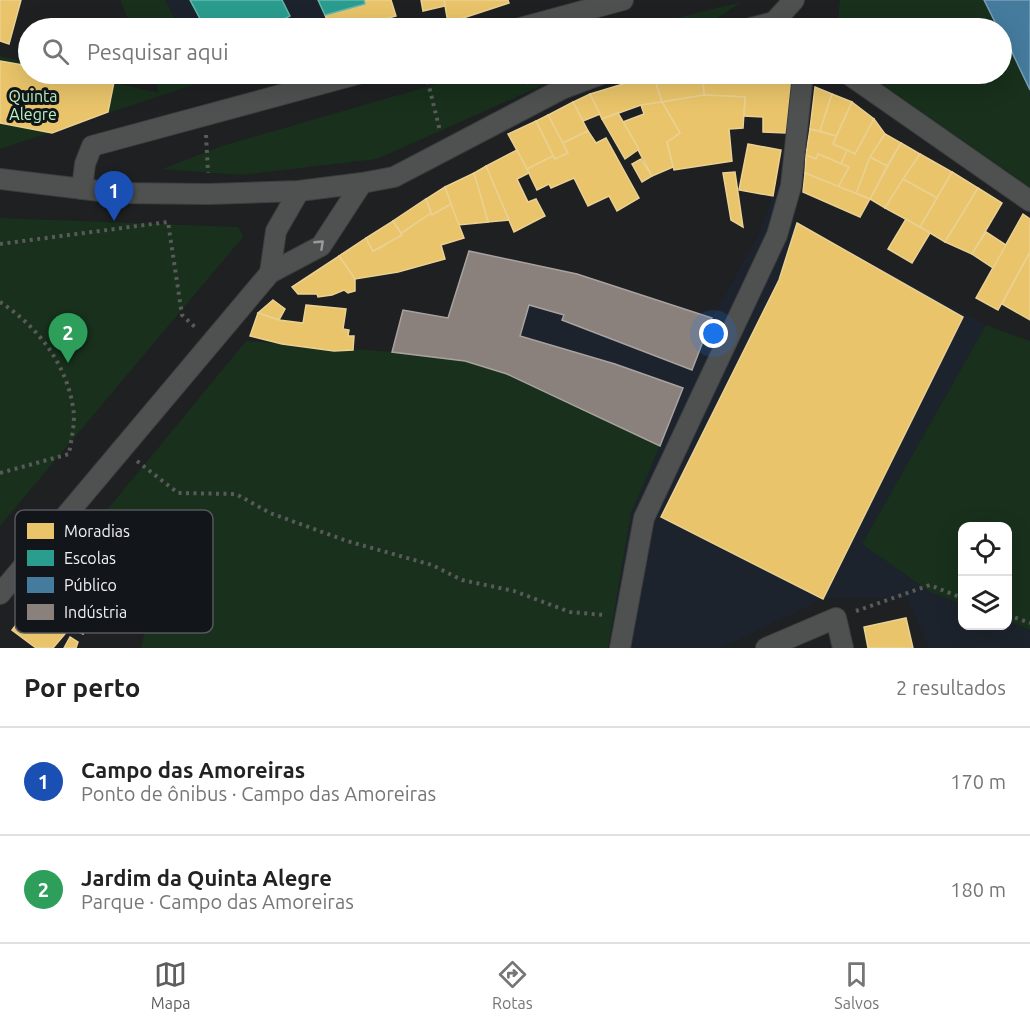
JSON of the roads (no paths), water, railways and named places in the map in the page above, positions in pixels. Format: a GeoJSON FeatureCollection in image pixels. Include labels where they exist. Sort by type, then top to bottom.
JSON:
{"type":"FeatureCollection","features":[{"type":"Feature","properties":{"kind":"street"},"geometry":{"type":"LineString","coordinates":[[557,18],[623,0]]}},
{"type":"Feature","properties":{"kind":"street"},"geometry":{"type":"LineString","coordinates":[[774,0],[777,18]]}},
{"type":"Feature","properties":{"kind":"street"},"geometry":{"type":"LineString","coordinates":[[782,18],[794,0]]}},
{"type":"Feature","properties":{"kind":"street"},"geometry":{"type":"LineString","coordinates":[[82,189],[85,164],[92,146],[322,84]]}},
{"type":"Feature","properties":{"kind":"street"},"geometry":{"type":"LineString","coordinates":[[0,179],[116,193],[209,194],[299,191],[362,183],[394,177],[575,84]]}},
{"type":"Feature","properties":{"kind":"street"},"geometry":{"type":"LineString","coordinates":[[620,648],[644,518],[777,235],[790,186],[802,84]]}},
{"type":"Feature","properties":{"kind":"street"},"geometry":{"type":"LineString","coordinates":[[862,84],[1030,201]]}},
{"type":"Feature","properties":{"kind":"street"},"geometry":{"type":"LineString","coordinates":[[70,510],[270,273],[321,246],[362,183]]}},
{"type":"Feature","properties":{"kind":"street"},"geometry":{"type":"LineString","coordinates":[[270,273],[276,231],[299,191]]}},
{"type":"Feature","properties":{"kind":"street"},"geometry":{"type":"LineString","coordinates":[[0,594],[15,576]]}},
{"type":"Feature","properties":{"kind":"street"},"geometry":{"type":"LineString","coordinates":[[766,648],[836,618],[843,648]]}},
{"type":"Feature","properties":{"kind":"place","name":"Campo das Amoreiras"},"geometry":{"type":"Point","coordinates":[114,221]}},
{"type":"Feature","properties":{"kind":"place","name":"Jardim da Quinta Alegre"},"geometry":{"type":"Point","coordinates":[68,363]}},
{"type":"Feature","properties":{"kind":"park label","name":"Quinta Alegre"},"geometry":{"type":"Point","coordinates":[33,105]}}]}
